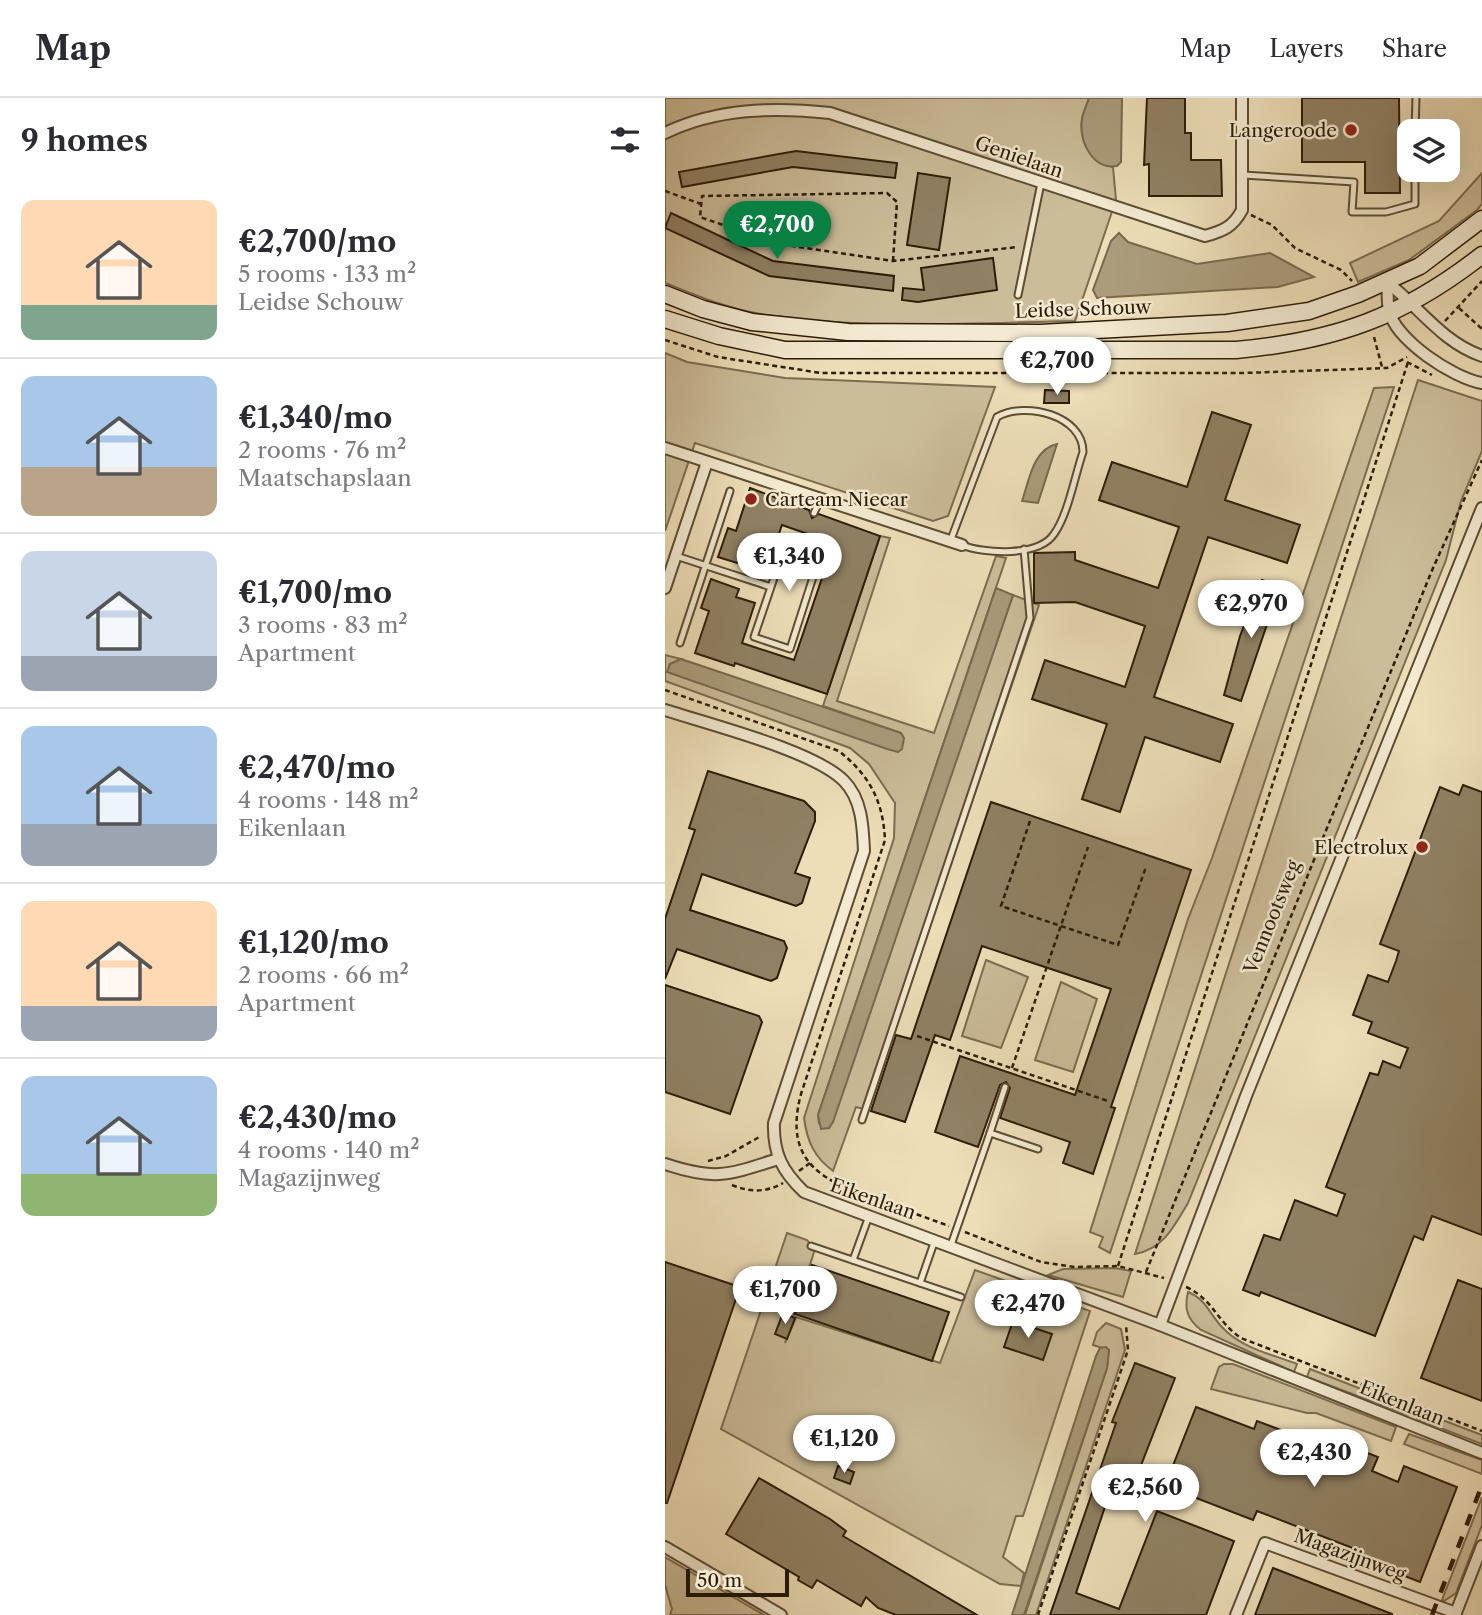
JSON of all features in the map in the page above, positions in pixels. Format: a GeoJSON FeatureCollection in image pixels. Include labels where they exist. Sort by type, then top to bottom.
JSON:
{"type":"FeatureCollection","features":[{"type":"Feature","properties":{"kind":"street"},"geometry":{"type":"LineString","coordinates":[[1242,210],[1243,98]]}},
{"type":"Feature","properties":{"kind":"street","name":"Genielaan"},"geometry":{"type":"LineString","coordinates":[[665,133],[702,119],[734,113],[768,109],[830,113],[1205,236],[1223,231],[1235,223],[1242,210]]}},
{"type":"Feature","properties":{"kind":"street","name":"Leidse Schouw"},"geometry":{"type":"LineString","coordinates":[[665,295],[703,309],[794,328],[848,332],[1040,333],[1227,323],[1309,311],[1358,294],[1420,266],[1482,219]]}},
{"type":"Feature","properties":{"kind":"street","name":"Leidse Schouw"},"geometry":{"type":"LineString","coordinates":[[665,319],[719,336],[785,350],[1236,350],[1287,346],[1352,330],[1412,301],[1482,255]]}},
{"type":"Feature","properties":{"kind":"street"},"geometry":{"type":"LineString","coordinates":[[1387,282],[1412,301],[1448,340],[1482,356]]}},
{"type":"Feature","properties":{"kind":"street"},"geometry":{"type":"LineString","coordinates":[[1387,282],[1389,313],[1416,348],[1442,368],[1482,383]]}},
{"type":"Feature","properties":{"kind":"street"},"geometry":{"type":"LineString","coordinates":[[665,448],[956,543]]}},
{"type":"Feature","properties":{"kind":"street"},"geometry":{"type":"LineString","coordinates":[[665,588],[707,462]]}},
{"type":"Feature","properties":{"kind":"street"},"geometry":{"type":"LineString","coordinates":[[1160,1325],[1246,1096],[1482,509]]}},
{"type":"Feature","properties":{"kind":"street","name":"Eikenlaan"},"geometry":{"type":"LineString","coordinates":[[665,710],[809,758],[831,770],[845,782],[857,800],[863,824],[864,851],[774,1123],[778,1159],[790,1178],[804,1192],[869,1216],[935,1234],[951,1245],[1482,1453]]}},
{"type":"Feature","properties":{"kind":"street"},"geometry":{"type":"LineString","coordinates":[[665,1164],[703,1176],[718,1176],[778,1159]]}},
{"type":"Feature","properties":{"kind":"street","name":"Magazijnweg"},"geometry":{"type":"LineString","coordinates":[[1236,1615],[1265,1543],[1456,1614],[1482,1546]]}},
{"type":"Feature","properties":{"kind":"street"},"geometry":{"type":"LineString","coordinates":[[665,1547],[781,1615]]}},
{"type":"Feature","properties":{"kind":"lane"},"geometry":{"type":"LineString","coordinates":[[1415,119],[1416,98]]}},
{"type":"Feature","properties":{"kind":"lane"},"geometry":{"type":"LineString","coordinates":[[1243,175],[1354,181],[1352,212],[1386,212],[1415,204],[1415,182]]}},
{"type":"Feature","properties":{"kind":"lane"},"geometry":{"type":"LineString","coordinates":[[1018,295],[1041,183]]}},
{"type":"Feature","properties":{"kind":"lane"},"geometry":{"type":"LineString","coordinates":[[1031,412],[1074,426],[1083,441],[1083,452],[1053,536],[1038,546],[1024,549],[978,552],[956,543],[997,417],[1031,412]]}},
{"type":"Feature","properties":{"kind":"lane"},"geometry":{"type":"LineString","coordinates":[[680,643],[730,491]]}},
{"type":"Feature","properties":{"kind":"lane"},"geometry":{"type":"LineString","coordinates":[[814,513],[820,500]]}},
{"type":"Feature","properties":{"kind":"lane"},"geometry":{"type":"LineString","coordinates":[[804,543],[807,534]]}},
{"type":"Feature","properties":{"kind":"lane"},"geometry":{"type":"LineString","coordinates":[[787,538],[822,549],[790,649],[754,637],[771,587],[787,538]]}},
{"type":"Feature","properties":{"kind":"lane"},"geometry":{"type":"LineString","coordinates":[[862,1120],[1030,618],[1024,549]]}},
{"type":"Feature","properties":{"kind":"lane"},"geometry":{"type":"LineString","coordinates":[[676,556],[771,587]]}},
{"type":"Feature","properties":{"kind":"lane"},"geometry":{"type":"LineString","coordinates":[[951,1245],[1005,1087]]}},
{"type":"Feature","properties":{"kind":"lane"},"geometry":{"type":"LineString","coordinates":[[991,1133],[1038,1149]]}},
{"type":"Feature","properties":{"kind":"lane"},"geometry":{"type":"LineString","coordinates":[[853,1260],[869,1216]]}},
{"type":"Feature","properties":{"kind":"lane"},"geometry":{"type":"LineString","coordinates":[[920,1283],[935,1234]]}},
{"type":"Feature","properties":{"kind":"lane"},"geometry":{"type":"LineString","coordinates":[[811,1246],[961,1297]]}},
{"type":"Feature","properties":{"kind":"path"},"geometry":{"type":"LineString","coordinates":[[665,191],[701,204]]}},
{"type":"Feature","properties":{"kind":"path"},"geometry":{"type":"LineString","coordinates":[[893,261],[897,202],[887,193],[702,196],[700,217],[778,244],[893,261],[1028,246]]}},
{"type":"Feature","properties":{"kind":"path"},"geometry":{"type":"LineString","coordinates":[[1242,210],[1272,225],[1295,248],[1341,270],[1353,283],[1358,294]]}},
{"type":"Feature","properties":{"kind":"path"},"geometry":{"type":"LineString","coordinates":[[1482,281],[1459,308],[1482,329]]}},
{"type":"Feature","properties":{"kind":"path"},"geometry":{"type":"LineString","coordinates":[[1368,322],[1382,368]]}},
{"type":"Feature","properties":{"kind":"path"},"geometry":{"type":"LineString","coordinates":[[665,340],[718,357],[821,373],[1244,373],[1382,368],[1407,360],[1118,1266]]}},
{"type":"Feature","properties":{"kind":"path","name":"Vennootsweg"},"geometry":{"type":"LineString","coordinates":[[1146,1272],[1433,568],[1482,460]]}},
{"type":"Feature","properties":{"kind":"path"},"geometry":{"type":"LineString","coordinates":[[1030,821],[1001,906],[1118,945],[1146,867]]}},
{"type":"Feature","properties":{"kind":"path"},"geometry":{"type":"LineString","coordinates":[[1012,1068],[1088,847]]}},
{"type":"Feature","properties":{"kind":"path"},"geometry":{"type":"LineString","coordinates":[[917,1036],[1108,1101]]}},
{"type":"Feature","properties":{"kind":"path"},"geometry":{"type":"LineString","coordinates":[[709,1161],[726,1156],[758,1136],[774,1133]]}},
{"type":"Feature","properties":{"kind":"path"},"geometry":{"type":"LineString","coordinates":[[901,1217],[904,1209]]}},
{"type":"Feature","properties":{"kind":"path"},"geometry":{"type":"LineString","coordinates":[[935,1234],[936,1221]]}},
{"type":"Feature","properties":{"kind":"path"},"geometry":{"type":"LineString","coordinates":[[1038,1615],[1128,1350],[1124,1331],[1129,1313]]}},
{"type":"Feature","properties":{"kind":"shaded area"},"geometry":{"type":"Polygon","coordinates":[[[665,98],[1089,98],[1083,114],[1082,136],[1088,150],[1098,161],[1113,167],[1116,200],[1075,321],[878,324],[799,319],[736,309],[665,283],[665,98]]]}},
{"type":"Feature","properties":{"kind":"shaded area"},"geometry":{"type":"Polygon","coordinates":[[[1089,98],[1122,98],[1121,162],[1117,166],[1108,166],[1094,159],[1085,145],[1082,119],[1089,98]]]}},
{"type":"Feature","properties":{"kind":"shaded area"},"geometry":{"type":"Polygon","coordinates":[[[1482,173],[1482,204],[1477,210],[1409,260],[1358,282],[1350,263],[1439,221],[1482,173]]]}},
{"type":"Feature","properties":{"kind":"shaded area"},"geometry":{"type":"Polygon","coordinates":[[[1119,233],[1128,242],[1197,264],[1270,253],[1314,277],[1278,287],[1097,298],[1093,290],[1111,241],[1119,233]]]}},
{"type":"Feature","properties":{"kind":"shaded area"},"geometry":{"type":"Polygon","coordinates":[[[665,353],[687,362],[785,378],[995,387],[948,516],[933,521],[695,443],[665,531],[665,353]]]}},
{"type":"Feature","properties":{"kind":"shaded area"},"geometry":{"type":"Polygon","coordinates":[[[1418,380],[1482,401],[1482,451],[1461,501],[1446,560],[1188,1203],[1167,1236],[1153,1247],[1135,1254],[1418,380]]]}},
{"type":"Feature","properties":{"kind":"shaded area"},"geometry":{"type":"Polygon","coordinates":[[[1394,387],[1110,1253],[1099,1247],[1103,1237],[1090,1232],[1188,919],[1212,858],[1374,388],[1394,387]]]}},
{"type":"Feature","properties":{"kind":"shaded area"},"geometry":{"type":"Polygon","coordinates":[[[1057,444],[1038,503],[1022,501],[1037,459],[1042,452],[1057,444]]]}},
{"type":"Feature","properties":{"kind":"shaded area"},"geometry":{"type":"Polygon","coordinates":[[[880,536],[890,538],[837,701],[934,733],[996,556],[1006,558],[818,1115],[819,1123],[829,1128],[1013,595],[1039,605],[867,1110],[856,1107],[833,1171],[813,1148],[804,1118],[894,838],[895,803],[869,764],[850,748],[665,681],[665,655],[681,659],[670,664],[668,672],[898,752],[901,733],[823,706],[880,536]]]}},
{"type":"Feature","properties":{"kind":"shaded area"},"geometry":{"type":"Polygon","coordinates":[[[996,588],[1013,595],[833,1122],[829,1128],[821,1129],[818,1115],[996,588]]]}},
{"type":"Feature","properties":{"kind":"shaded area"},"geometry":{"type":"Polygon","coordinates":[[[681,659],[901,733],[904,738],[902,749],[898,752],[887,749],[667,672],[670,664],[681,659]]]}},
{"type":"Feature","properties":{"kind":"shaded area"},"geometry":{"type":"Polygon","coordinates":[[[986,960],[1028,977],[1001,1048],[962,1036],[986,960]]]}},
{"type":"Feature","properties":{"kind":"shaded area"},"geometry":{"type":"Polygon","coordinates":[[[1061,982],[1097,999],[1073,1072],[1035,1060],[1061,982]]]}},
{"type":"Feature","properties":{"kind":"shaded area"},"geometry":{"type":"Polygon","coordinates":[[[787,1233],[807,1240],[815,1249],[785,1343],[796,1317],[940,1363],[975,1270],[1090,1311],[1023,1516],[1016,1516],[1003,1557],[1024,1573],[1021,1586],[1000,1584],[721,1429],[787,1233]]]}},
{"type":"Feature","properties":{"kind":"shaded area"},"geometry":{"type":"Polygon","coordinates":[[[1115,1268],[1131,1271],[1123,1297],[1048,1275],[1063,1269],[1115,1268]]]}},
{"type":"Feature","properties":{"kind":"shaded area"},"geometry":{"type":"Polygon","coordinates":[[[1188,1292],[1205,1304],[1221,1326],[1234,1337],[1251,1347],[1297,1364],[1294,1372],[1201,1330],[1192,1322],[1188,1313],[1188,1292]]]}},
{"type":"Feature","properties":{"kind":"shaded area"},"geometry":{"type":"Polygon","coordinates":[[[1106,1323],[1121,1329],[1125,1350],[1036,1615],[1025,1615],[1107,1368],[1109,1350],[1093,1345],[1097,1332],[1106,1323]]]}},
{"type":"Feature","properties":{"kind":"shaded area"},"geometry":{"type":"Polygon","coordinates":[[[1106,1347],[1109,1350],[1107,1368],[1024,1615],[1012,1615],[1096,1356],[1100,1348],[1106,1347]]]}},
{"type":"Feature","properties":{"kind":"shaded area"},"geometry":{"type":"Polygon","coordinates":[[[1233,1364],[1396,1427],[1391,1441],[1316,1413],[1211,1389],[1219,1367],[1233,1364]]]}},
{"type":"Feature","properties":{"kind":"shaded area"},"geometry":{"type":"Polygon","coordinates":[[[1310,1369],[1410,1408],[1408,1415],[1307,1377],[1310,1369]]]}},
{"type":"Feature","properties":{"kind":"shaded area"},"geometry":{"type":"Polygon","coordinates":[[[1419,1411],[1482,1435],[1482,1444],[1417,1419],[1419,1411]]]}},
{"type":"Feature","properties":{"kind":"shaded area"},"geometry":{"type":"Polygon","coordinates":[[[1409,1434],[1482,1460],[1482,1474],[1404,1444],[1409,1434]]]}},
{"type":"Feature","properties":{"kind":"shaded area"},"geometry":{"type":"Polygon","coordinates":[[[1482,1497],[1482,1525],[1456,1593],[1444,1601],[1442,1600],[1482,1497]]]}},
{"type":"Feature","properties":{"kind":"shaded area"},"geometry":{"type":"Polygon","coordinates":[[[665,1557],[764,1615],[670,1615],[672,1609],[665,1585],[665,1557]]]}},
{"type":"Feature","properties":{"kind":"building"},"geometry":{"type":"Polygon","coordinates":[[[1147,98],[1185,98],[1185,133],[1191,133],[1191,160],[1221,160],[1222,196],[1149,196],[1149,164],[1144,165],[1147,98]]]}},
{"type":"Feature","properties":{"kind":"building","name":"Langeroode"},"geometry":{"type":"Polygon","coordinates":[[[1302,98],[1399,98],[1397,182],[1400,182],[1400,193],[1365,193],[1365,162],[1302,162],[1302,98]]]}},
{"type":"Feature","properties":{"kind":"building"},"geometry":{"type":"Polygon","coordinates":[[[796,151],[897,163],[895,178],[793,167],[682,187],[679,172],[796,151]]]}},
{"type":"Feature","properties":{"kind":"building"},"geometry":{"type":"Polygon","coordinates":[[[918,173],[950,178],[939,250],[907,245],[918,173]]]}},
{"type":"Feature","properties":{"kind":"building"},"geometry":{"type":"Polygon","coordinates":[[[671,213],[773,261],[894,276],[893,291],[769,276],[665,228],[671,213]]]}},
{"type":"Feature","properties":{"kind":"building"},"geometry":{"type":"Polygon","coordinates":[[[993,258],[997,290],[918,302],[902,300],[903,288],[924,290],[921,268],[993,258]]]}},
{"type":"Feature","properties":{"kind":"building"},"geometry":{"type":"Polygon","coordinates":[[[1045,390],[1069,391],[1069,403],[1044,403],[1045,390]]]}},
{"type":"Feature","properties":{"kind":"building"},"geometry":{"type":"Polygon","coordinates":[[[1212,412],[1251,425],[1225,500],[1300,525],[1287,563],[1208,537],[1154,697],[1233,724],[1220,762],[1145,737],[1120,812],[1082,799],[1107,724],[1032,699],[1045,660],[1125,687],[1145,626],[1075,602],[1034,603],[1034,553],[1075,552],[1075,560],[1158,588],[1179,527],[1099,500],[1112,462],[1187,487],[1212,412]]]}},
{"type":"Feature","properties":{"kind":"building"},"geometry":{"type":"Polygon","coordinates":[[[750,488],[809,510],[812,518],[819,514],[880,536],[827,694],[735,663],[734,666],[695,653],[709,611],[701,608],[711,579],[739,589],[736,597],[755,603],[742,643],[794,660],[834,543],[782,525],[768,565],[749,558],[747,566],[718,557],[728,528],[736,531],[750,488]]]}},
{"type":"Feature","properties":{"kind":"building"},"geometry":{"type":"Polygon","coordinates":[[[1262,580],[1280,586],[1241,701],[1224,695],[1240,636],[1262,580]]]}},
{"type":"Feature","properties":{"kind":"building"},"geometry":{"type":"Polygon","coordinates":[[[708,771],[804,801],[815,812],[815,821],[795,873],[810,878],[802,903],[796,906],[702,874],[690,910],[784,941],[787,948],[777,978],[771,981],[677,949],[665,979],[665,919],[695,830],[689,828],[708,771]]]}},
{"type":"Feature","properties":{"kind":"building"},"geometry":{"type":"Polygon","coordinates":[[[1463,785],[1482,792],[1482,1235],[1432,1216],[1423,1240],[1414,1236],[1375,1336],[1261,1292],[1259,1296],[1243,1290],[1264,1235],[1280,1240],[1295,1200],[1337,1216],[1345,1194],[1326,1187],[1370,1073],[1378,1075],[1383,1061],[1400,1068],[1408,1048],[1368,1033],[1372,1022],[1353,1015],[1368,975],[1388,982],[1399,951],[1380,944],[1440,787],[1459,795],[1463,785]]]}},
{"type":"Feature","properties":{"kind":"building"},"geometry":{"type":"Polygon","coordinates":[[[991,802],[1191,870],[1111,1107],[1115,1108],[1093,1174],[1063,1163],[1070,1142],[1000,1118],[1010,1088],[1006,1082],[1000,1085],[978,1147],[935,1132],[960,1056],[1075,1095],[1111,989],[982,946],[950,1040],[935,1035],[905,1122],[871,1111],[896,1035],[911,1039],[991,802]]]}},
{"type":"Feature","properties":{"kind":"building"},"geometry":{"type":"Polygon","coordinates":[[[665,985],[759,1016],[762,1022],[730,1114],[665,1092],[665,985]]]}},
{"type":"Feature","properties":{"kind":"building"},"geometry":{"type":"Polygon","coordinates":[[[665,1262],[740,1287],[667,1503],[665,1503],[665,1262]]]}},
{"type":"Feature","properties":{"kind":"building"},"geometry":{"type":"Polygon","coordinates":[[[812,1265],[949,1312],[932,1361],[795,1314],[812,1265]]]}},
{"type":"Feature","properties":{"kind":"building"},"geometry":{"type":"Polygon","coordinates":[[[1458,1280],[1482,1289],[1482,1401],[1421,1378],[1458,1280]]]}},
{"type":"Feature","properties":{"kind":"building"},"geometry":{"type":"Polygon","coordinates":[[[783,1313],[795,1318],[787,1339],[775,1334],[783,1313]]]}},
{"type":"Feature","properties":{"kind":"building"},"geometry":{"type":"Polygon","coordinates":[[[1013,1321],[1052,1334],[1043,1360],[1004,1347],[1013,1321]]]}},
{"type":"Feature","properties":{"kind":"building"},"geometry":{"type":"Polygon","coordinates":[[[1135,1363],[1175,1378],[1140,1468],[1151,1472],[1143,1492],[1114,1480],[1076,1593],[1119,1609],[1157,1511],[1234,1541],[1206,1615],[1050,1615],[1116,1423],[1112,1422],[1135,1363]]]}},
{"type":"Feature","properties":{"kind":"building"},"geometry":{"type":"Polygon","coordinates":[[[1196,1407],[1254,1429],[1257,1421],[1315,1443],[1319,1434],[1378,1457],[1372,1471],[1398,1482],[1404,1466],[1457,1487],[1420,1582],[1360,1559],[1363,1552],[1257,1511],[1253,1520],[1165,1486],[1196,1407]]]}},
{"type":"Feature","properties":{"kind":"building"},"geometry":{"type":"Polygon","coordinates":[[[838,1466],[854,1472],[850,1484],[834,1478],[838,1466]]]}},
{"type":"Feature","properties":{"kind":"building"},"geometry":{"type":"Polygon","coordinates":[[[759,1478],[830,1519],[846,1531],[843,1536],[977,1615],[896,1615],[878,1608],[866,1597],[861,1606],[817,1580],[812,1588],[798,1580],[799,1577],[726,1534],[759,1478]]]}},
{"type":"Feature","properties":{"kind":"building"},"geometry":{"type":"Polygon","coordinates":[[[1273,1568],[1392,1614],[1392,1615],[1255,1615],[1273,1568]]]}},
{"type":"Feature","properties":{"kind":"railway"},"geometry":{"type":"LineString","coordinates":[[1432,1615],[1482,1485]]}},
{"type":"Feature","properties":{"kind":"place","name":"Langeroode"},"geometry":{"type":"Point","coordinates":[1351,130]}},
{"type":"Feature","properties":{"kind":"place","name":"Carteam Niecar"},"geometry":{"type":"Point","coordinates":[751,499]}},
{"type":"Feature","properties":{"kind":"place","name":"Electrolux"},"geometry":{"type":"Point","coordinates":[1422,847]}}]}
